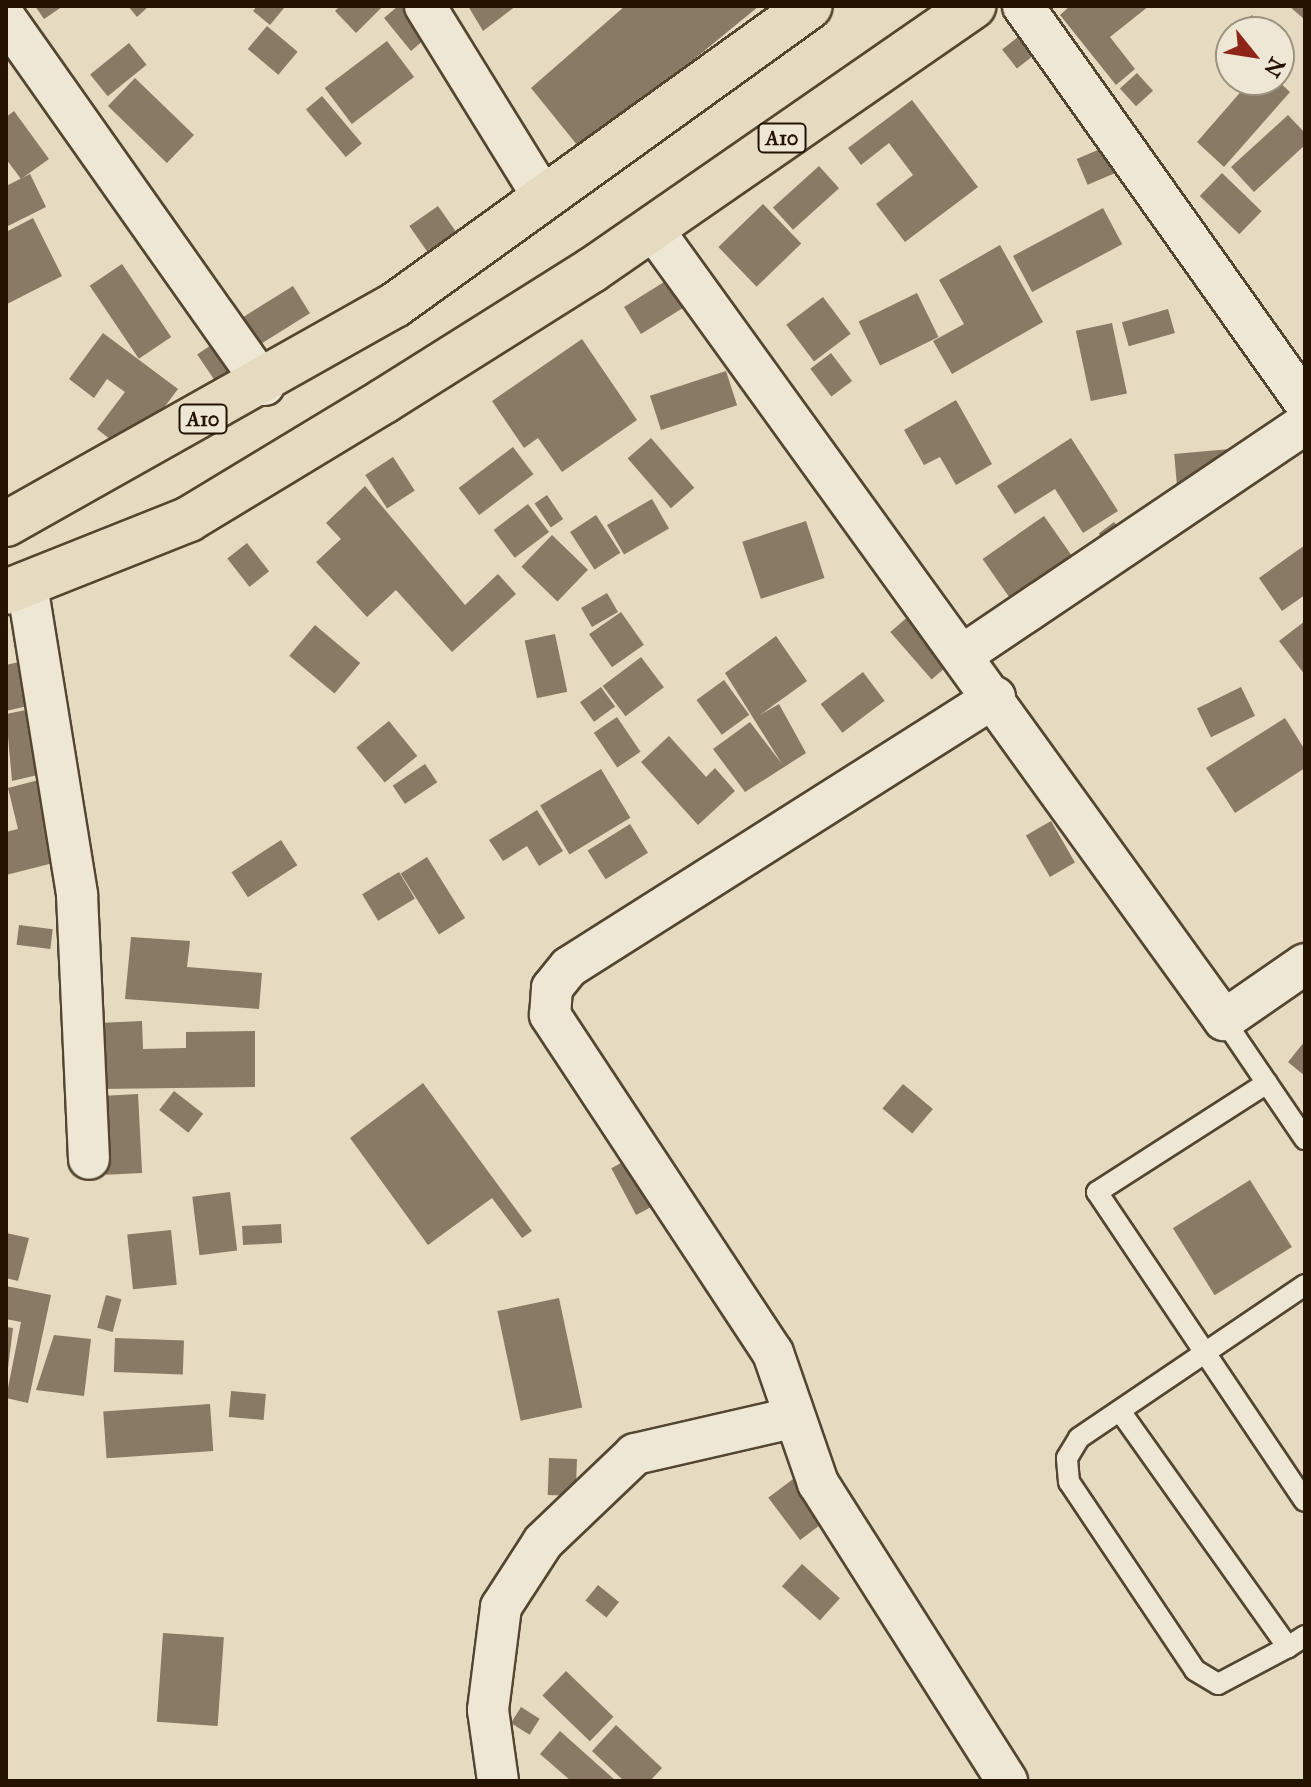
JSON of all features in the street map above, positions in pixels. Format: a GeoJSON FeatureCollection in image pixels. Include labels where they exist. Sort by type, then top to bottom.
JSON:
{"type":"FeatureCollection","features":[{"type":"Feature","properties":{"kind":"highway","name":"A10"},"geometry":{"type":"LineString","coordinates":[[6,524],[264,385],[395,305],[541,194],[810,6]]}},
{"type":"Feature","properties":{"kind":"highway","name":"A10"},"geometry":{"type":"LineString","coordinates":[[17,588],[189,519],[652,228],[973,6]]}},
{"type":"Feature","properties":{"kind":"street"},"geometry":{"type":"LineString","coordinates":[[425,6],[541,194]]}},
{"type":"Feature","properties":{"kind":"street"},"geometry":{"type":"LineString","coordinates":[[1023,6],[1305,403]]}},
{"type":"Feature","properties":{"kind":"street"},"geometry":{"type":"LineString","coordinates":[[6,19],[264,385]]}},
{"type":"Feature","properties":{"kind":"street"},"geometry":{"type":"LineString","coordinates":[[652,228],[964,654],[1224,1020],[1305,964]]}},
{"type":"Feature","properties":{"kind":"street"},"geometry":{"type":"LineString","coordinates":[[964,654],[1305,424]]}},
{"type":"Feature","properties":{"kind":"street"},"geometry":{"type":"LineString","coordinates":[[17,588],[77,895],[89,1159]]}},
{"type":"Feature","properties":{"kind":"street"},"geometry":{"type":"LineString","coordinates":[[995,697],[569,967],[552,988],[550,1015],[773,1353],[792,1418],[818,1483],[1007,1781]]}},
{"type":"Feature","properties":{"kind":"street"},"geometry":{"type":"LineString","coordinates":[[498,1781],[488,1710],[501,1607],[543,1542],[635,1454],[792,1418]]}},
{"type":"Feature","properties":{"kind":"lane"},"geometry":{"type":"LineString","coordinates":[[1224,1020],[1305,1139]]}},
{"type":"Feature","properties":{"kind":"lane"},"geometry":{"type":"LineString","coordinates":[[1267,1083],[1097,1192],[1305,1501]]}},
{"type":"Feature","properties":{"kind":"lane"},"geometry":{"type":"LineString","coordinates":[[1120,1411],[1297,1641],[1218,1684],[1195,1670],[1069,1482],[1067,1458],[1079,1438],[1305,1285]]}},
{"type":"Feature","properties":{"kind":"building"},"geometry":{"type":"Polygon","coordinates":[[[35,6],[63,6],[44,19],[35,6]]]}},
{"type":"Feature","properties":{"kind":"building"},"geometry":{"type":"Polygon","coordinates":[[[128,6],[149,6],[137,17],[128,6]]]}},
{"type":"Feature","properties":{"kind":"building"},"geometry":{"type":"Polygon","coordinates":[[[257,6],[284,8],[270,25],[253,11],[257,6]]]}},
{"type":"Feature","properties":{"kind":"building"},"geometry":{"type":"Polygon","coordinates":[[[340,6],[383,6],[356,33],[335,11],[340,6]]]}},
{"type":"Feature","properties":{"kind":"building"},"geometry":{"type":"Polygon","coordinates":[[[398,6],[448,6],[454,14],[411,51],[384,18],[398,6]]]}},
{"type":"Feature","properties":{"kind":"building"},"geometry":{"type":"Polygon","coordinates":[[[468,6],[516,6],[483,31],[468,6]]]}},
{"type":"Feature","properties":{"kind":"building"},"geometry":{"type":"Polygon","coordinates":[[[625,6],[759,6],[582,151],[531,88],[625,6]]]}},
{"type":"Feature","properties":{"kind":"building"},"geometry":{"type":"Polygon","coordinates":[[[1070,6],[1149,6],[1110,37],[1135,69],[1116,85],[1060,15],[1070,6]]]}},
{"type":"Feature","properties":{"kind":"building"},"geometry":{"type":"Polygon","coordinates":[[[1289,6],[1305,6],[1305,20],[1289,6]]]}},
{"type":"Feature","properties":{"kind":"building"},"geometry":{"type":"Polygon","coordinates":[[[1036,23],[1051,42],[1017,68],[1002,49],[1036,23]]]}},
{"type":"Feature","properties":{"kind":"building"},"geometry":{"type":"Polygon","coordinates":[[[267,26],[298,52],[278,75],[248,49],[267,26]]]}},
{"type":"Feature","properties":{"kind":"building"},"geometry":{"type":"Polygon","coordinates":[[[387,41],[414,77],[352,124],[325,88],[387,41]]]}},
{"type":"Feature","properties":{"kind":"building"},"geometry":{"type":"Polygon","coordinates":[[[129,43],[147,65],[108,96],[90,74],[129,43]]]}},
{"type":"Feature","properties":{"kind":"building"},"geometry":{"type":"Polygon","coordinates":[[[1137,73],[1153,91],[1136,106],[1120,88],[1137,73]]]}},
{"type":"Feature","properties":{"kind":"building"},"geometry":{"type":"Polygon","coordinates":[[[135,78],[194,135],[167,163],[108,106],[135,78]]]}},
{"type":"Feature","properties":{"kind":"building"},"geometry":{"type":"Polygon","coordinates":[[[322,96],[362,143],[346,157],[306,109],[322,96]]]}},
{"type":"Feature","properties":{"kind":"building"},"geometry":{"type":"Polygon","coordinates":[[[1237,96],[1286,96],[1224,167],[1197,142],[1237,96]]]}},
{"type":"Feature","properties":{"kind":"building"},"geometry":{"type":"Polygon","coordinates":[[[912,100],[978,187],[905,242],[876,204],[913,175],[889,143],[861,165],[848,148],[912,100]]]}},
{"type":"Feature","properties":{"kind":"building"},"geometry":{"type":"Polygon","coordinates":[[[14,111],[49,159],[21,179],[6,159],[6,117],[14,111]]]}},
{"type":"Feature","properties":{"kind":"building"},"geometry":{"type":"Polygon","coordinates":[[[1288,115],[1305,133],[1305,145],[1254,192],[1231,167],[1288,115]]]}},
{"type":"Feature","properties":{"kind":"building"},"geometry":{"type":"Polygon","coordinates":[[[1119,141],[1130,167],[1088,185],[1077,159],[1119,141]]]}},
{"type":"Feature","properties":{"kind":"building"},"geometry":{"type":"Polygon","coordinates":[[[819,166],[839,188],[793,230],[773,207],[819,166]]]}},
{"type":"Feature","properties":{"kind":"building"},"geometry":{"type":"Polygon","coordinates":[[[1222,173],[1262,211],[1239,234],[1200,196],[1222,173]]]}},
{"type":"Feature","properties":{"kind":"building"},"geometry":{"type":"Polygon","coordinates":[[[30,174],[46,207],[6,227],[6,186],[30,174]]]}},
{"type":"Feature","properties":{"kind":"building"},"geometry":{"type":"Polygon","coordinates":[[[763,204],[801,244],[757,287],[718,247],[763,204]]]}},
{"type":"Feature","properties":{"kind":"building"},"geometry":{"type":"Polygon","coordinates":[[[438,206],[456,232],[428,252],[409,226],[438,206]]]}},
{"type":"Feature","properties":{"kind":"building"},"geometry":{"type":"Polygon","coordinates":[[[1103,208],[1122,244],[1032,292],[1013,256],[1103,208]]]}},
{"type":"Feature","properties":{"kind":"building"},"geometry":{"type":"Polygon","coordinates":[[[33,218],[62,276],[7,304],[6,232],[33,218]]]}},
{"type":"Feature","properties":{"kind":"building"},"geometry":{"type":"Polygon","coordinates":[[[1000,245],[1043,322],[952,374],[933,341],[964,324],[939,280],[1000,245]]]}},
{"type":"Feature","properties":{"kind":"building"},"geometry":{"type":"Polygon","coordinates":[[[122,264],[171,337],[139,359],[90,286],[122,264]]]}},
{"type":"Feature","properties":{"kind":"building"},"geometry":{"type":"Polygon","coordinates":[[[680,272],[697,299],[641,334],[624,307],[680,272]]]}},
{"type":"Feature","properties":{"kind":"building"},"geometry":{"type":"Polygon","coordinates":[[[293,286],[310,313],[260,344],[243,317],[293,286]]]}},
{"type":"Feature","properties":{"kind":"building"},"geometry":{"type":"Polygon","coordinates":[[[917,293],[938,337],[880,366],[859,321],[917,293]]]}},
{"type":"Feature","properties":{"kind":"building"},"geometry":{"type":"Polygon","coordinates":[[[823,297],[851,334],[814,361],[786,325],[823,297]]]}},
{"type":"Feature","properties":{"kind":"building"},"geometry":{"type":"Polygon","coordinates":[[[1168,309],[1175,333],[1129,346],[1122,322],[1168,309]]]}},
{"type":"Feature","properties":{"kind":"building"},"geometry":{"type":"Polygon","coordinates":[[[1112,323],[1127,393],[1091,401],[1076,331],[1112,323]]]}},
{"type":"Feature","properties":{"kind":"building"},"geometry":{"type":"Polygon","coordinates":[[[232,331],[252,361],[217,384],[197,354],[232,331]]]}},
{"type":"Feature","properties":{"kind":"building"},"geometry":{"type":"Polygon","coordinates":[[[103,333],[178,389],[129,454],[97,429],[125,392],[107,379],[94,398],[69,379],[103,333]]]}},
{"type":"Feature","properties":{"kind":"building"},"geometry":{"type":"Polygon","coordinates":[[[582,339],[637,420],[562,472],[538,438],[524,448],[492,401],[582,339]]]}},
{"type":"Feature","properties":{"kind":"building"},"geometry":{"type":"Polygon","coordinates":[[[831,353],[852,381],[831,397],[810,369],[831,353]]]}},
{"type":"Feature","properties":{"kind":"building"},"geometry":{"type":"Polygon","coordinates":[[[726,371],[737,405],[661,430],[650,396],[726,371]]]}},
{"type":"Feature","properties":{"kind":"building"},"geometry":{"type":"Polygon","coordinates":[[[956,400],[992,464],[956,485],[940,457],[924,465],[904,430],[956,400]]]}},
{"type":"Feature","properties":{"kind":"building"},"geometry":{"type":"Polygon","coordinates":[[[651,438],[694,488],[671,508],[628,458],[651,438]]]}},
{"type":"Feature","properties":{"kind":"building"},"geometry":{"type":"Polygon","coordinates":[[[1071,438],[1118,511],[1083,533],[1055,489],[1015,514],[997,486],[1071,438]]]}},
{"type":"Feature","properties":{"kind":"building"},"geometry":{"type":"Polygon","coordinates":[[[513,447],[533,474],[479,515],[459,488],[513,447]]]}},
{"type":"Feature","properties":{"kind":"building"},"geometry":{"type":"Polygon","coordinates":[[[1230,449],[1233,487],[1178,492],[1174,454],[1230,449]]]}},
{"type":"Feature","properties":{"kind":"building"},"geometry":{"type":"Polygon","coordinates":[[[393,457],[415,491],[387,509],[365,475],[393,457]]]}},
{"type":"Feature","properties":{"kind":"building"},"geometry":{"type":"Polygon","coordinates":[[[365,486],[465,605],[498,574],[516,594],[452,652],[396,590],[367,617],[316,562],[341,539],[326,523],[365,486]]]}},
{"type":"Feature","properties":{"kind":"building"},"geometry":{"type":"Polygon","coordinates":[[[547,495],[563,519],[551,527],[535,503],[547,495]]]}},
{"type":"Feature","properties":{"kind":"building"},"geometry":{"type":"Polygon","coordinates":[[[652,499],[669,528],[624,554],[607,525],[652,499]]]}},
{"type":"Feature","properties":{"kind":"building"},"geometry":{"type":"Polygon","coordinates":[[[528,504],[549,532],[515,558],[494,530],[528,504]]]}},
{"type":"Feature","properties":{"kind":"building"},"geometry":{"type":"Polygon","coordinates":[[[596,515],[621,553],[595,570],[570,532],[596,515]]]}},
{"type":"Feature","properties":{"kind":"building"},"geometry":{"type":"Polygon","coordinates":[[[1044,516],[1083,572],[1022,615],[983,559],[1044,516]]]}},
{"type":"Feature","properties":{"kind":"building"},"geometry":{"type":"Polygon","coordinates":[[[806,521],[825,578],[761,599],[742,542],[806,521]]]}},
{"type":"Feature","properties":{"kind":"building"},"geometry":{"type":"Polygon","coordinates":[[[1114,522],[1130,543],[1114,554],[1099,533],[1114,522]]]}},
{"type":"Feature","properties":{"kind":"building"},"geometry":{"type":"Polygon","coordinates":[[[552,535],[588,570],[557,601],[521,567],[552,535]]]}},
{"type":"Feature","properties":{"kind":"building"},"geometry":{"type":"Polygon","coordinates":[[[247,543],[269,571],[249,587],[227,558],[247,543]]]}},
{"type":"Feature","properties":{"kind":"building"},"geometry":{"type":"Polygon","coordinates":[[[1305,545],[1305,595],[1282,611],[1259,578],[1305,545]]]}},
{"type":"Feature","properties":{"kind":"building"},"geometry":{"type":"Polygon","coordinates":[[[607,593],[618,612],[592,627],[581,608],[607,593]]]}},
{"type":"Feature","properties":{"kind":"building"},"geometry":{"type":"Polygon","coordinates":[[[919,607],[960,655],[932,679],[890,632],[919,607]]]}},
{"type":"Feature","properties":{"kind":"building"},"geometry":{"type":"Polygon","coordinates":[[[621,612],[644,645],[612,667],[589,634],[621,612]]]}},
{"type":"Feature","properties":{"kind":"building"},"geometry":{"type":"Polygon","coordinates":[[[1305,621],[1305,675],[1279,641],[1305,621]]]}},
{"type":"Feature","properties":{"kind":"building"},"geometry":{"type":"Polygon","coordinates":[[[315,625],[360,663],[334,694],[289,656],[315,625]]]}},
{"type":"Feature","properties":{"kind":"building"},"geometry":{"type":"Polygon","coordinates":[[[555,634],[567,692],[537,698],[525,640],[555,634]]]}},
{"type":"Feature","properties":{"kind":"building"},"geometry":{"type":"Polygon","coordinates":[[[776,636],[807,681],[760,715],[779,704],[806,753],[745,792],[713,749],[750,722],[782,764],[725,673],[776,636]]]}},
{"type":"Feature","properties":{"kind":"building"},"geometry":{"type":"Polygon","coordinates":[[[641,657],[664,687],[626,716],[603,686],[641,657]]]}},
{"type":"Feature","properties":{"kind":"building"},"geometry":{"type":"Polygon","coordinates":[[[23,661],[32,705],[6,711],[6,665],[23,661]]]}},
{"type":"Feature","properties":{"kind":"building"},"geometry":{"type":"Polygon","coordinates":[[[863,672],[885,701],[842,733],[821,704],[863,672]]]}},
{"type":"Feature","properties":{"kind":"building"},"geometry":{"type":"Polygon","coordinates":[[[724,680],[749,715],[722,735],[696,700],[724,680]]]}},
{"type":"Feature","properties":{"kind":"building"},"geometry":{"type":"Polygon","coordinates":[[[601,687],[615,706],[594,722],[580,702],[601,687]]]}},
{"type":"Feature","properties":{"kind":"building"},"geometry":{"type":"Polygon","coordinates":[[[1241,687],[1255,716],[1211,737],[1197,708],[1241,687]]]}},
{"type":"Feature","properties":{"kind":"building"},"geometry":{"type":"Polygon","coordinates":[[[31,709],[46,773],[12,781],[6,714],[31,709]]]}},
{"type":"Feature","properties":{"kind":"building"},"geometry":{"type":"Polygon","coordinates":[[[617,717],[640,752],[617,767],[594,733],[617,717]]]}},
{"type":"Feature","properties":{"kind":"building"},"geometry":{"type":"Polygon","coordinates":[[[1285,718],[1305,750],[1305,768],[1235,813],[1206,768],[1285,718]]]}},
{"type":"Feature","properties":{"kind":"building"},"geometry":{"type":"Polygon","coordinates":[[[389,721],[417,756],[385,782],[356,747],[389,721]]]}},
{"type":"Feature","properties":{"kind":"building"},"geometry":{"type":"Polygon","coordinates":[[[669,736],[706,777],[715,768],[735,791],[698,825],[641,762],[669,736]]]}},
{"type":"Feature","properties":{"kind":"building"},"geometry":{"type":"Polygon","coordinates":[[[425,764],[437,782],[405,804],[393,786],[425,764]]]}},
{"type":"Feature","properties":{"kind":"building"},"geometry":{"type":"Polygon","coordinates":[[[601,769],[630,818],[569,854],[540,806],[601,769]]]}},
{"type":"Feature","properties":{"kind":"building"},"geometry":{"type":"Polygon","coordinates":[[[46,778],[65,860],[6,875],[6,832],[18,829],[8,788],[46,778]]]}},
{"type":"Feature","properties":{"kind":"building"},"geometry":{"type":"Polygon","coordinates":[[[537,810],[563,851],[539,866],[527,846],[503,861],[489,840],[537,810]]]}},
{"type":"Feature","properties":{"kind":"building"},"geometry":{"type":"Polygon","coordinates":[[[1051,821],[1075,863],[1050,877],[1026,836],[1051,821]]]}},
{"type":"Feature","properties":{"kind":"building"},"geometry":{"type":"Polygon","coordinates":[[[630,824],[648,853],[606,879],[588,850],[630,824]]]}},
{"type":"Feature","properties":{"kind":"building"},"geometry":{"type":"Polygon","coordinates":[[[281,840],[297,865],[248,897],[232,872],[281,840]]]}},
{"type":"Feature","properties":{"kind":"building"},"geometry":{"type":"Polygon","coordinates":[[[427,857],[465,918],[439,934],[401,873],[427,857]]]}},
{"type":"Feature","properties":{"kind":"building"},"geometry":{"type":"Polygon","coordinates":[[[399,872],[415,899],[378,921],[362,894],[399,872]]]}},
{"type":"Feature","properties":{"kind":"building"},"geometry":{"type":"Polygon","coordinates":[[[19,925],[53,929],[50,949],[17,945],[19,925]]]}},
{"type":"Feature","properties":{"kind":"building"},"geometry":{"type":"Polygon","coordinates":[[[131,937],[190,941],[187,967],[262,973],[259,1009],[125,999],[131,937]]]}},
{"type":"Feature","properties":{"kind":"building"},"geometry":{"type":"Polygon","coordinates":[[[142,1021],[143,1049],[186,1048],[186,1032],[255,1031],[255,1087],[99,1089],[98,1023],[142,1021]]]}},
{"type":"Feature","properties":{"kind":"building"},"geometry":{"type":"Polygon","coordinates":[[[1305,1041],[1305,1076],[1288,1062],[1305,1041]]]}},
{"type":"Feature","properties":{"kind":"building"},"geometry":{"type":"Polygon","coordinates":[[[423,1083],[532,1231],[522,1238],[492,1198],[428,1245],[350,1138],[423,1083]]]}},
{"type":"Feature","properties":{"kind":"building"},"geometry":{"type":"Polygon","coordinates":[[[903,1084],[933,1109],[912,1134],[882,1109],[903,1084]]]}},
{"type":"Feature","properties":{"kind":"building"},"geometry":{"type":"Polygon","coordinates":[[[174,1091],[203,1114],[188,1133],[159,1110],[174,1091]]]}},
{"type":"Feature","properties":{"kind":"building"},"geometry":{"type":"Polygon","coordinates":[[[138,1094],[142,1173],[106,1175],[102,1096],[138,1094]]]}},
{"type":"Feature","properties":{"kind":"building"},"geometry":{"type":"Polygon","coordinates":[[[636,1155],[661,1202],[636,1215],[611,1168],[636,1155]]]}},
{"type":"Feature","properties":{"kind":"building"},"geometry":{"type":"Polygon","coordinates":[[[1250,1180],[1292,1247],[1215,1295],[1173,1228],[1250,1180]]]}},
{"type":"Feature","properties":{"kind":"building"},"geometry":{"type":"Polygon","coordinates":[[[230,1192],[237,1251],[199,1255],[192,1197],[230,1192]]]}},
{"type":"Feature","properties":{"kind":"building"},"geometry":{"type":"Polygon","coordinates":[[[281,1224],[282,1243],[243,1245],[242,1226],[281,1224]]]}},
{"type":"Feature","properties":{"kind":"building"},"geometry":{"type":"Polygon","coordinates":[[[171,1230],[177,1285],[133,1289],[127,1235],[171,1230]]]}},
{"type":"Feature","properties":{"kind":"building"},"geometry":{"type":"Polygon","coordinates":[[[6,1233],[29,1238],[18,1281],[6,1278],[6,1233]]]}},
{"type":"Feature","properties":{"kind":"building"},"geometry":{"type":"Polygon","coordinates":[[[6,1286],[51,1295],[28,1403],[6,1398],[21,1322],[6,1319],[6,1286]]]}},
{"type":"Feature","properties":{"kind":"building"},"geometry":{"type":"Polygon","coordinates":[[[106,1295],[121,1299],[113,1332],[97,1328],[106,1295]]]}},
{"type":"Feature","properties":{"kind":"building"},"geometry":{"type":"Polygon","coordinates":[[[559,1298],[582,1408],[521,1421],[497,1311],[559,1298]]]}},
{"type":"Feature","properties":{"kind":"building"},"geometry":{"type":"Polygon","coordinates":[[[6,1327],[13,1328],[8,1368],[6,1368],[6,1327]]]}},
{"type":"Feature","properties":{"kind":"building"},"geometry":{"type":"Polygon","coordinates":[[[54,1335],[91,1339],[84,1396],[36,1390],[54,1335]]]}},
{"type":"Feature","properties":{"kind":"building"},"geometry":{"type":"Polygon","coordinates":[[[115,1338],[184,1340],[183,1374],[114,1372],[115,1338]]]}},
{"type":"Feature","properties":{"kind":"building"},"geometry":{"type":"Polygon","coordinates":[[[231,1391],[266,1394],[264,1420],[229,1417],[231,1391]]]}},
{"type":"Feature","properties":{"kind":"building"},"geometry":{"type":"Polygon","coordinates":[[[210,1404],[213,1451],[107,1458],[103,1411],[210,1404]]]}},
{"type":"Feature","properties":{"kind":"building"},"geometry":{"type":"Polygon","coordinates":[[[549,1458],[577,1459],[576,1496],[548,1495],[549,1458]]]}},
{"type":"Feature","properties":{"kind":"building"},"geometry":{"type":"Polygon","coordinates":[[[805,1470],[837,1512],[800,1540],[768,1498],[805,1470]]]}},
{"type":"Feature","properties":{"kind":"building"},"geometry":{"type":"Polygon","coordinates":[[[802,1564],[840,1598],[820,1620],[782,1586],[802,1564]]]}},
{"type":"Feature","properties":{"kind":"building"},"geometry":{"type":"Polygon","coordinates":[[[598,1585],[619,1602],[606,1618],[585,1601],[598,1585]]]}},
{"type":"Feature","properties":{"kind":"building"},"geometry":{"type":"Polygon","coordinates":[[[163,1633],[224,1637],[218,1726],[157,1722],[163,1633]]]}},
{"type":"Feature","properties":{"kind":"building"},"geometry":{"type":"Polygon","coordinates":[[[566,1671],[613,1717],[590,1741],[542,1695],[566,1671]]]}},
{"type":"Feature","properties":{"kind":"building"},"geometry":{"type":"Polygon","coordinates":[[[521,1707],[540,1719],[530,1735],[511,1723],[521,1707]]]}},
{"type":"Feature","properties":{"kind":"building"},"geometry":{"type":"Polygon","coordinates":[[[616,1725],[662,1768],[650,1781],[624,1781],[592,1751],[616,1725]]]}},
{"type":"Feature","properties":{"kind":"building"},"geometry":{"type":"Polygon","coordinates":[[[560,1731],[616,1781],[571,1781],[540,1754],[560,1731]]]}}]}
